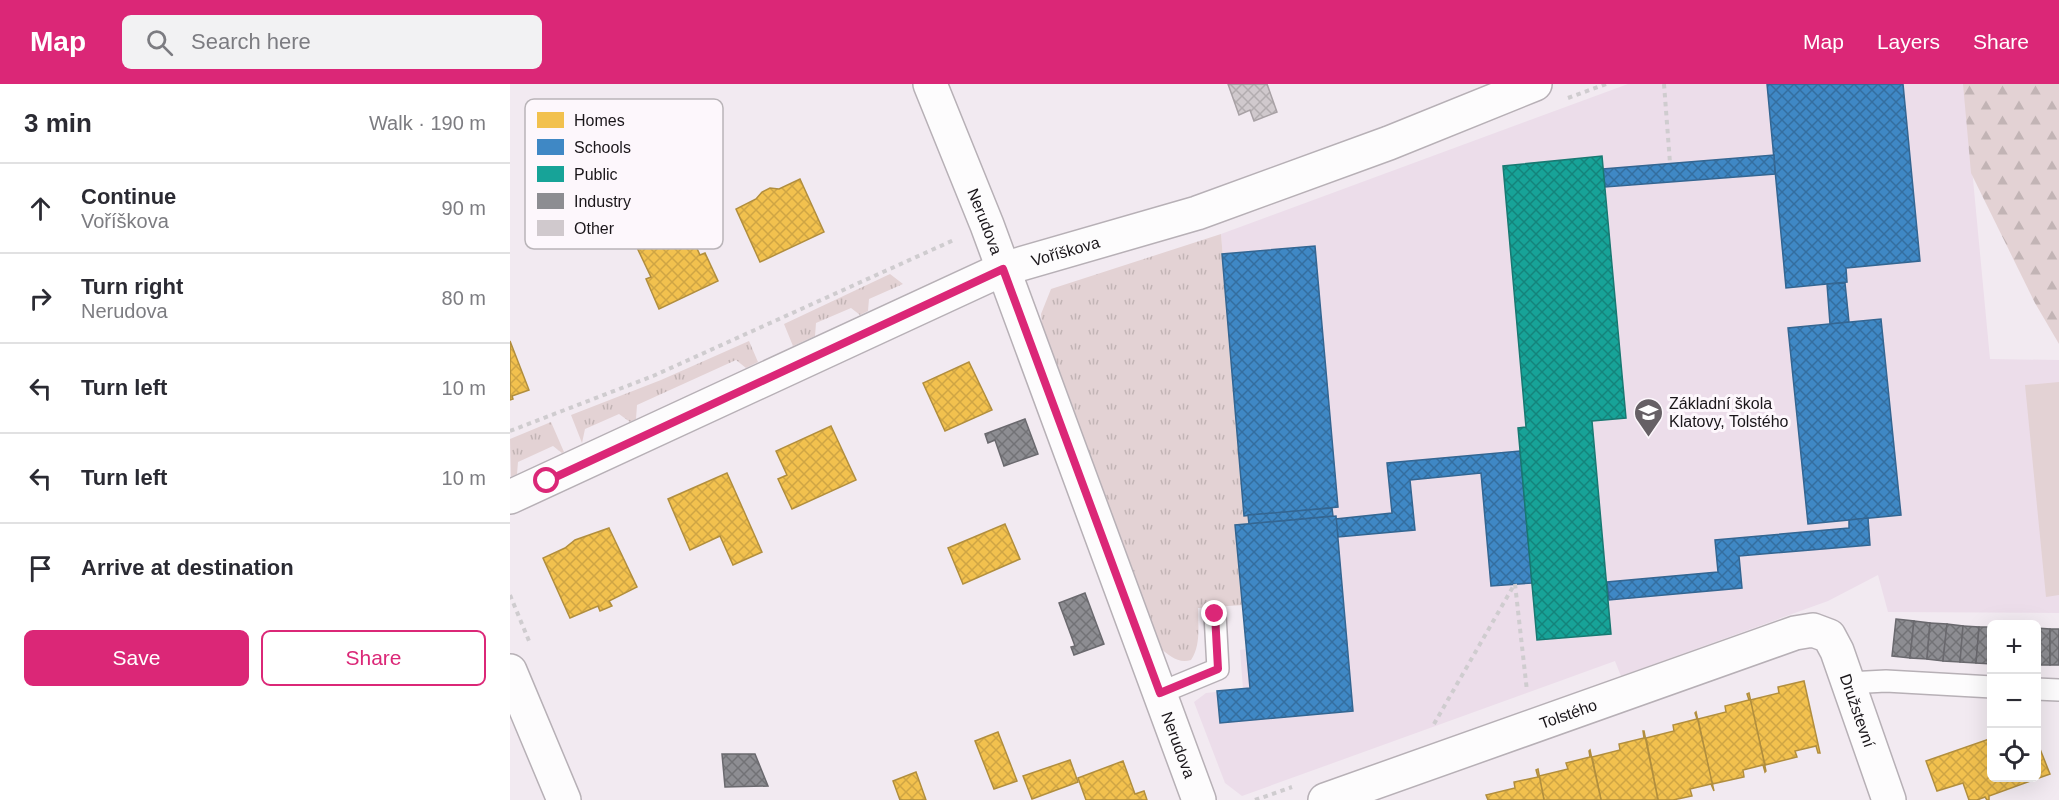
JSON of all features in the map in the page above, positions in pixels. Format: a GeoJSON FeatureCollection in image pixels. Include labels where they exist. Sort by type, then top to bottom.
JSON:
{"type":"FeatureCollection","features":[{"type":"Feature","properties":{"kind":"street","name":"Nerudova"},"geometry":{"type":"LineString","coordinates":[[930,84],[987,225],[1199,800]]}},
{"type":"Feature","properties":{"kind":"street","name":"Voříškova"},"geometry":{"type":"LineString","coordinates":[[510,497],[1003,269],[1197,213],[1389,142],[1535,84]]}},
{"type":"Feature","properties":{"kind":"street","name":"Družstevní"},"geometry":{"type":"LineString","coordinates":[[1813,630],[1829,636],[1889,800]]}},
{"type":"Feature","properties":{"kind":"street","name":"Tolstého"},"geometry":{"type":"LineString","coordinates":[[1325,800],[1795,633],[1813,630]]}},
{"type":"Feature","properties":{"kind":"street"},"geometry":{"type":"LineString","coordinates":[[510,671],[564,800]]}},
{"type":"Feature","properties":{"kind":"lane"},"geometry":{"type":"LineString","coordinates":[[1160,693],[1218,669],[1215,614]]}},
{"type":"Feature","properties":{"kind":"lane"},"geometry":{"type":"LineString","coordinates":[[1848,683],[1886,681],[1987,687]]}},
{"type":"Feature","properties":{"kind":"lane"},"geometry":{"type":"LineString","coordinates":[[2041,689],[2059,690]]}},
{"type":"Feature","properties":{"kind":"path"},"geometry":{"type":"LineString","coordinates":[[1664,84],[1670,163]]}},
{"type":"Feature","properties":{"kind":"path"},"geometry":{"type":"LineString","coordinates":[[510,431],[653,376],[987,225]]}},
{"type":"Feature","properties":{"kind":"path"},"geometry":{"type":"LineString","coordinates":[[1431,729],[1515,584],[1529,702]]}},
{"type":"Feature","properties":{"kind":"shaded area","name":"Základní škola Klatovy, Tolstého"},"geometry":{"type":"Polygon","coordinates":[[[1628,84],[1964,84],[1990,359],[2059,360],[2059,613],[1888,612],[1878,575],[1828,601],[1621,676],[1615,661],[1242,796],[1225,783],[1194,702],[1206,693],[1243,689],[1240,650],[1247,649],[1235,525],[1249,523],[1248,515],[1244,516],[1221,234],[1628,84]]]}},
{"type":"Feature","properties":{"kind":"green space"},"geometry":{"type":"Polygon","coordinates":[[[1963,84],[2059,84],[2059,344],[2035,303],[1971,173],[1963,84]]]}},
{"type":"Feature","properties":{"kind":"green space"},"geometry":{"type":"Polygon","coordinates":[[[1221,234],[1244,515],[1248,515],[1249,524],[1235,525],[1243,605],[1198,608],[1196,648],[1191,660],[1182,661],[1160,648],[1044,346],[1041,314],[1051,289],[1221,234]]]}},
{"type":"Feature","properties":{"kind":"green space"},"geometry":{"type":"Polygon","coordinates":[[[890,274],[903,284],[869,299],[868,311],[860,315],[851,308],[816,323],[815,336],[793,346],[784,324],[890,274]]]}},
{"type":"Feature","properties":{"kind":"green space"},"geometry":{"type":"Polygon","coordinates":[[[749,341],[758,362],[746,368],[736,360],[637,405],[636,419],[630,422],[619,414],[585,429],[582,443],[571,415],[661,380],[749,341]]]}},
{"type":"Feature","properties":{"kind":"green space"},"geometry":{"type":"Polygon","coordinates":[[[2059,382],[2059,595],[2046,597],[2025,385],[2059,382]]]}},
{"type":"Feature","properties":{"kind":"green space"},"geometry":{"type":"Polygon","coordinates":[[[551,422],[564,452],[562,453],[553,446],[518,462],[517,474],[511,477],[510,439],[551,422]]]}},
{"type":"Feature","properties":{"kind":"building: Homes"},"geometry":{"type":"Polygon","coordinates":[[[800,179],[824,232],[760,262],[736,209],[756,199],[770,188],[779,189],[800,179]]]}},
{"type":"Feature","properties":{"kind":"building: Homes"},"geometry":{"type":"Polygon","coordinates":[[[638,249],[697,249],[700,255],[705,253],[718,281],[659,309],[646,279],[651,277],[638,249]]]}},
{"type":"Feature","properties":{"kind":"building: Homes"},"geometry":{"type":"Polygon","coordinates":[[[510,341],[529,390],[512,396],[513,399],[510,400],[510,341]]]}},
{"type":"Feature","properties":{"kind":"building: Homes"},"geometry":{"type":"Polygon","coordinates":[[[969,362],[992,410],[945,431],[923,383],[969,362]]]}},
{"type":"Feature","properties":{"kind":"building: Homes"},"geometry":{"type":"Polygon","coordinates":[[[831,426],[856,480],[792,509],[778,479],[787,475],[776,451],[831,426]]]}},
{"type":"Feature","properties":{"kind":"building: Homes"},"geometry":{"type":"Polygon","coordinates":[[[727,473],[762,552],[733,565],[720,536],[690,550],[668,499],[727,473]]]}},
{"type":"Feature","properties":{"kind":"building: Homes"},"geometry":{"type":"Polygon","coordinates":[[[1005,524],[1020,559],[963,584],[948,548],[1005,524]]]}},
{"type":"Feature","properties":{"kind":"building: Homes"},"geometry":{"type":"Polygon","coordinates":[[[609,528],[637,587],[609,601],[612,606],[600,611],[598,606],[570,618],[543,558],[565,548],[575,540],[609,528]]]}},
{"type":"Feature","properties":{"kind":"building: Homes"},"geometry":{"type":"Polygon","coordinates":[[[1804,681],[1820,753],[1816,746],[1795,751],[1797,757],[1765,765],[1750,700],[1779,693],[1778,687],[1804,681]]]}},
{"type":"Feature","properties":{"kind":"building: Homes"},"geometry":{"type":"Polygon","coordinates":[[[1749,693],[1766,771],[1763,765],[1743,770],[1744,777],[1712,784],[1698,719],[1726,712],[1725,706],[1749,700],[1747,694],[1749,693]]]}},
{"type":"Feature","properties":{"kind":"building: Homes"},"geometry":{"type":"Polygon","coordinates":[[[1696,712],[1714,791],[1711,784],[1690,789],[1692,796],[1658,800],[1646,738],[1674,731],[1673,725],[1697,719],[1696,712]]]}},
{"type":"Feature","properties":{"kind":"building: Homes"},"geometry":{"type":"Polygon","coordinates":[[[1643,731],[1658,800],[1601,800],[1592,757],[1620,750],[1619,744],[1644,738],[1643,731]]]}},
{"type":"Feature","properties":{"kind":"building: Homes"},"geometry":{"type":"Polygon","coordinates":[[[998,732],[1017,781],[994,789],[975,741],[998,732]]]}},
{"type":"Feature","properties":{"kind":"building: Homes"},"geometry":{"type":"Polygon","coordinates":[[[1987,740],[1987,782],[2028,782],[1989,796],[1989,800],[1985,797],[1969,800],[1963,783],[1937,791],[1926,761],[1987,740]]]}},
{"type":"Feature","properties":{"kind":"building: Homes"},"geometry":{"type":"Polygon","coordinates":[[[1590,750],[1601,800],[1544,800],[1539,776],[1568,769],[1566,763],[1590,757],[1590,750]]]}},
{"type":"Feature","properties":{"kind":"building: Homes"},"geometry":{"type":"Polygon","coordinates":[[[2041,752],[2050,774],[2041,777],[2041,752]]]}},
{"type":"Feature","properties":{"kind":"building: Homes"},"geometry":{"type":"Polygon","coordinates":[[[1070,760],[1078,782],[1032,799],[1023,776],[1070,760]]]}},
{"type":"Feature","properties":{"kind":"building: Homes"},"geometry":{"type":"Polygon","coordinates":[[[1123,761],[1135,794],[1144,791],[1147,800],[1086,800],[1078,778],[1123,761]]]}},
{"type":"Feature","properties":{"kind":"building: Homes"},"geometry":{"type":"Polygon","coordinates":[[[1538,769],[1544,800],[1488,800],[1486,795],[1515,788],[1514,782],[1538,777],[1536,770],[1538,769]]]}},
{"type":"Feature","properties":{"kind":"building: Homes"},"geometry":{"type":"Polygon","coordinates":[[[916,772],[926,800],[900,800],[893,781],[916,772]]]}},
{"type":"Feature","properties":{"kind":"building: Schools"},"geometry":{"type":"Polygon","coordinates":[[[1767,84],[1903,84],[1920,261],[1846,268],[1847,282],[1786,288],[1767,84]]]}},
{"type":"Feature","properties":{"kind":"building: Schools"},"geometry":{"type":"Polygon","coordinates":[[[1774,155],[1775,174],[1605,187],[1603,169],[1774,155]]]}},
{"type":"Feature","properties":{"kind":"building: Schools"},"geometry":{"type":"Polygon","coordinates":[[[1315,246],[1338,507],[1244,516],[1222,254],[1315,246]]]}},
{"type":"Feature","properties":{"kind":"building: Schools"},"geometry":{"type":"Polygon","coordinates":[[[1845,283],[1849,322],[1830,324],[1827,284],[1845,283]]]}},
{"type":"Feature","properties":{"kind":"building: Schools"},"geometry":{"type":"Polygon","coordinates":[[[1881,319],[1901,515],[1808,524],[1788,328],[1881,319]]]}},
{"type":"Feature","properties":{"kind":"building: Schools"},"geometry":{"type":"Polygon","coordinates":[[[1520,451],[1532,583],[1491,586],[1481,473],[1410,480],[1415,530],[1338,537],[1336,519],[1392,513],[1387,463],[1520,451]]]}},
{"type":"Feature","properties":{"kind":"building: Schools"},"geometry":{"type":"Polygon","coordinates":[[[1332,508],[1333,516],[1249,524],[1248,515],[1332,508]]]}},
{"type":"Feature","properties":{"kind":"building: Schools"},"geometry":{"type":"Polygon","coordinates":[[[1336,516],[1353,711],[1220,723],[1217,691],[1250,688],[1235,525],[1336,516]]]}},
{"type":"Feature","properties":{"kind":"building: Schools"},"geometry":{"type":"Polygon","coordinates":[[[1868,518],[1870,545],[1739,556],[1742,588],[1609,600],[1607,582],[1718,572],[1715,540],[1849,528],[1849,520],[1868,518]]]}},
{"type":"Feature","properties":{"kind":"building: Public"},"geometry":{"type":"Polygon","coordinates":[[[1602,156],[1626,418],[1592,421],[1611,634],[1537,640],[1518,428],[1526,427],[1503,166],[1602,156]]]}},
{"type":"Feature","properties":{"kind":"building: Industry"},"geometry":{"type":"Polygon","coordinates":[[[1025,419],[1038,454],[1004,466],[995,440],[988,443],[985,434],[1025,419]]]}},
{"type":"Feature","properties":{"kind":"building: Industry"},"geometry":{"type":"Polygon","coordinates":[[[1085,593],[1104,644],[1074,655],[1071,647],[1075,646],[1059,603],[1085,593]]]}},
{"type":"Feature","properties":{"kind":"building: Industry"},"geometry":{"type":"Polygon","coordinates":[[[1896,619],[1914,621],[1910,658],[1892,656],[1896,619]]]}},
{"type":"Feature","properties":{"kind":"building: Industry"},"geometry":{"type":"Polygon","coordinates":[[[1914,621],[1930,623],[1927,659],[1910,658],[1914,621]]]}},
{"type":"Feature","properties":{"kind":"building: Industry"},"geometry":{"type":"Polygon","coordinates":[[[1930,623],[1947,624],[1943,661],[1927,659],[1930,623]]]}},
{"type":"Feature","properties":{"kind":"building: Industry"},"geometry":{"type":"Polygon","coordinates":[[[1947,624],[1963,626],[1960,662],[1943,661],[1947,624]]]}},
{"type":"Feature","properties":{"kind":"building: Industry"},"geometry":{"type":"Polygon","coordinates":[[[1963,626],[1979,627],[1976,663],[1960,662],[1963,626]]]}},
{"type":"Feature","properties":{"kind":"building: Industry"},"geometry":{"type":"Polygon","coordinates":[[[1979,627],[1987,627],[1987,664],[1976,663],[1979,627]]]}},
{"type":"Feature","properties":{"kind":"building: Industry"},"geometry":{"type":"Polygon","coordinates":[[[2041,628],[2050,629],[2050,665],[2041,665],[2041,628]]]}},
{"type":"Feature","properties":{"kind":"building: Industry"},"geometry":{"type":"Polygon","coordinates":[[[2050,629],[2059,629],[2059,665],[2050,665],[2050,629]]]}},
{"type":"Feature","properties":{"kind":"building: Industry"},"geometry":{"type":"Polygon","coordinates":[[[722,754],[755,754],[768,786],[725,787],[722,754]]]}},
{"type":"Feature","properties":{"kind":"building: Other"},"geometry":{"type":"Polygon","coordinates":[[[1228,84],[1267,84],[1277,112],[1254,121],[1250,110],[1239,115],[1228,84]]]}},
{"type":"Feature","properties":{"kind":"place","name":"Základní škola Klatovy, Tolstého"},"geometry":{"type":"Point","coordinates":[1648,438]}},
{"type":"Feature","properties":{"kind":"route"},"geometry":{"type":"LineString","coordinates":[[547,481],[1003,269],[1160,693],[1218,669],[1215,614]]}}]}
